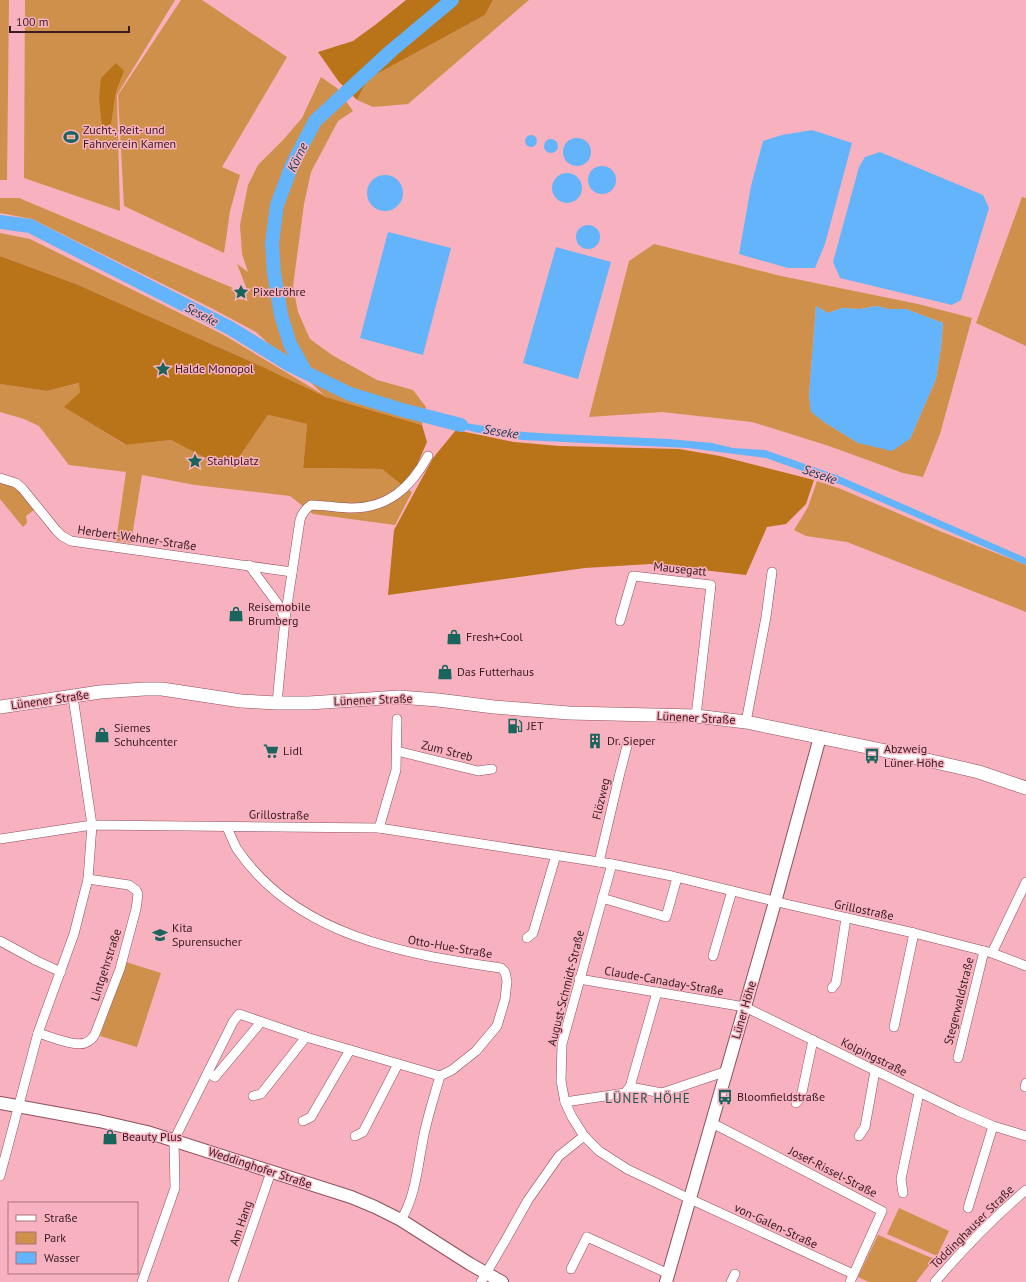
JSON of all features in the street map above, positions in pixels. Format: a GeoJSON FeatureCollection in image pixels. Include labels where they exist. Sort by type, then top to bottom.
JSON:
{"type":"FeatureCollection","features":[{"type":"Feature","properties":{"kind":"main road","name":"Lünener Straße"},"geometry":{"type":"LineString","coordinates":[[0,707],[124,690],[156,689],[241,701],[276,703],[309,703],[396,697],[569,713],[696,716],[746,722],[948,764],[979,772],[1026,788]]}},
{"type":"Feature","properties":{"kind":"street"},"geometry":{"type":"LineString","coordinates":[[276,703],[285,619],[302,513],[311,505],[351,508],[365,507],[380,503],[395,496],[404,489],[419,472],[428,456]]}},
{"type":"Feature","properties":{"kind":"street","name":"Herbert-Wehner-Straße"},"geometry":{"type":"LineString","coordinates":[[0,478],[16,483],[22,488],[56,530],[62,536],[71,541],[292,572]]}},
{"type":"Feature","properties":{"kind":"street"},"geometry":{"type":"LineString","coordinates":[[249,566],[280,607],[285,619]]}},
{"type":"Feature","properties":{"kind":"street","name":"Lünener Straße"},"geometry":{"type":"LineString","coordinates":[[746,722],[766,617],[772,572]]}},
{"type":"Feature","properties":{"kind":"street","name":"Mausegatt"},"geometry":{"type":"LineString","coordinates":[[620,621],[633,576],[711,585],[696,716]]}},
{"type":"Feature","properties":{"kind":"street"},"geometry":{"type":"LineString","coordinates":[[0,1176],[3,1156],[38,1033],[74,934],[88,879],[92,826],[73,697]]}},
{"type":"Feature","properties":{"kind":"street"},"geometry":{"type":"LineString","coordinates":[[379,828],[396,770],[397,720]]}},
{"type":"Feature","properties":{"kind":"street","name":"Lüner Höhe"},"geometry":{"type":"LineString","coordinates":[[668,1278],[775,902],[820,737]]}},
{"type":"Feature","properties":{"kind":"street","name":"Flözweg"},"geometry":{"type":"LineString","coordinates":[[599,862],[628,742]]}},
{"type":"Feature","properties":{"kind":"street","name":"Zum Streb"},"geometry":{"type":"LineString","coordinates":[[397,751],[478,771],[492,769]]}},
{"type":"Feature","properties":{"kind":"street","name":"Grillostraße"},"geometry":{"type":"LineString","coordinates":[[0,839],[92,826],[379,828],[612,864],[914,933],[988,952],[1026,966]]}},
{"type":"Feature","properties":{"kind":"street","name":"Otto-Hue-Straße"},"geometry":{"type":"LineString","coordinates":[[227,827],[237,848],[250,865],[274,891],[306,913],[338,930],[371,943],[404,952],[500,968],[505,972],[508,981],[505,999],[497,1026],[476,1050],[452,1070],[440,1076]]}},
{"type":"Feature","properties":{"kind":"street"},"geometry":{"type":"LineString","coordinates":[[526,938],[533,933],[556,855]]}},
{"type":"Feature","properties":{"kind":"street","name":"August-Schmidt-Straße"},"geometry":{"type":"LineString","coordinates":[[612,864],[562,1044],[561,1082],[565,1102],[572,1118],[584,1136],[599,1151],[627,1169],[690,1199]]}},
{"type":"Feature","properties":{"kind":"street"},"geometry":{"type":"LineString","coordinates":[[602,898],[666,917],[677,878]]}},
{"type":"Feature","properties":{"kind":"street","name":"Lintgehrstraße"},"geometry":{"type":"LineString","coordinates":[[38,1033],[75,1043],[84,1043],[92,1038],[95,1034],[120,968],[136,909],[138,894],[136,890],[129,885],[88,879]]}},
{"type":"Feature","properties":{"kind":"street"},"geometry":{"type":"LineString","coordinates":[[988,952],[1026,882]]}},
{"type":"Feature","properties":{"kind":"street"},"geometry":{"type":"LineString","coordinates":[[714,956],[732,891]]}},
{"type":"Feature","properties":{"kind":"street"},"geometry":{"type":"LineString","coordinates":[[832,988],[836,983],[846,918]]}},
{"type":"Feature","properties":{"kind":"street"},"geometry":{"type":"LineString","coordinates":[[894,1027],[914,933]]}},
{"type":"Feature","properties":{"kind":"street"},"geometry":{"type":"LineString","coordinates":[[0,940],[37,961],[61,972]]}},
{"type":"Feature","properties":{"kind":"street","name":"Stegerwaldstraße"},"geometry":{"type":"LineString","coordinates":[[958,1058],[988,952]]}},
{"type":"Feature","properties":{"kind":"street","name":"Claude-Canaday-Straße"},"geometry":{"type":"LineString","coordinates":[[579,979],[745,1007]]}},
{"type":"Feature","properties":{"kind":"street"},"geometry":{"type":"LineString","coordinates":[[565,1102],[625,1094],[630,1087],[657,992]]}},
{"type":"Feature","properties":{"kind":"street","name":"Kolpingstraße"},"geometry":{"type":"LineString","coordinates":[[745,1007],[919,1093],[993,1126],[1026,1136]]}},
{"type":"Feature","properties":{"kind":"street"},"geometry":{"type":"LineString","coordinates":[[142,1282],[175,1188],[174,1140],[233,1022],[239,1014],[306,1037],[440,1076],[425,1131],[411,1197],[407,1211],[401,1220]]}},
{"type":"Feature","properties":{"kind":"street"},"geometry":{"type":"LineString","coordinates":[[208,1073],[215,1077],[261,1022]]}},
{"type":"Feature","properties":{"kind":"street"},"geometry":{"type":"LineString","coordinates":[[253,1096],[261,1094],[306,1037]]}},
{"type":"Feature","properties":{"kind":"street"},"geometry":{"type":"LineString","coordinates":[[796,1103],[801,1097],[812,1040]]}},
{"type":"Feature","properties":{"kind":"street"},"geometry":{"type":"LineString","coordinates":[[303,1121],[311,1117],[350,1050]]}},
{"type":"Feature","properties":{"kind":"street"},"geometry":{"type":"LineString","coordinates":[[355,1136],[363,1132],[398,1064]]}},
{"type":"Feature","properties":{"kind":"street"},"geometry":{"type":"LineString","coordinates":[[859,1136],[865,1127],[875,1070]]}},
{"type":"Feature","properties":{"kind":"street"},"geometry":{"type":"LineString","coordinates":[[630,1087],[662,1093],[727,1071]]}},
{"type":"Feature","properties":{"kind":"street"},"geometry":{"type":"LineString","coordinates":[[903,1193],[901,1179],[919,1093]]}},
{"type":"Feature","properties":{"kind":"street","name":"Weddinghofer Straße"},"geometry":{"type":"LineString","coordinates":[[0,1103],[99,1121],[147,1132],[351,1197],[401,1220],[484,1278],[502,1282]]}},
{"type":"Feature","properties":{"kind":"street","name":"Josef-Rissel-Straße"},"geometry":{"type":"LineString","coordinates":[[712,1123],[882,1211],[851,1278]]}},
{"type":"Feature","properties":{"kind":"street"},"geometry":{"type":"LineString","coordinates":[[968,1208],[993,1126]]}},
{"type":"Feature","properties":{"kind":"street"},"geometry":{"type":"LineString","coordinates":[[484,1278],[532,1194],[559,1156],[584,1136]]}},
{"type":"Feature","properties":{"kind":"street","name":"Am Hang"},"geometry":{"type":"LineString","coordinates":[[233,1282],[271,1172]]}},
{"type":"Feature","properties":{"kind":"street","name":"Töddinghauser Straße"},"geometry":{"type":"LineString","coordinates":[[935,1282],[950,1264],[999,1214],[1026,1190]]}},
{"type":"Feature","properties":{"kind":"street","name":"von-Galen-Straße"},"geometry":{"type":"LineString","coordinates":[[690,1199],[851,1278]]}},
{"type":"Feature","properties":{"kind":"street"},"geometry":{"type":"LineString","coordinates":[[571,1269],[587,1237],[668,1278]]}},
{"type":"Feature","properties":{"kind":"green space"},"geometry":{"type":"Polygon","coordinates":[[[0,0],[9,0],[7,180],[0,180],[0,0]]]}},
{"type":"Feature","properties":{"kind":"green space","name":"Zucht-, Reit- und Fahrverein Kamen"},"geometry":{"type":"Polygon","coordinates":[[[25,0],[175,0],[117,95],[120,211],[24,178],[25,0]]]}},
{"type":"Feature","properties":{"kind":"green space"},"geometry":{"type":"Polygon","coordinates":[[[181,0],[202,0],[287,57],[222,167],[240,175],[230,211],[224,253],[124,206],[118,95],[181,0]]]}},
{"type":"Feature","properties":{"kind":"green space"},"geometry":{"type":"Polygon","coordinates":[[[493,0],[529,0],[408,104],[373,107],[357,100],[368,79],[485,15],[493,0]]]}},
{"type":"Feature","properties":{"kind":"green space"},"geometry":{"type":"Polygon","coordinates":[[[321,77],[337,88],[353,111],[338,121],[311,172],[304,204],[293,286],[298,312],[310,339],[332,355],[377,380],[413,390],[426,407],[422,425],[326,397],[261,366],[76,284],[0,256],[0,233],[30,239],[222,334],[324,395],[256,332],[32,219],[0,213],[0,198],[19,198],[233,288],[236,297],[242,300],[248,292],[237,264],[248,272],[242,254],[240,225],[248,185],[258,165],[302,118],[321,77]]]}},
{"type":"Feature","properties":{"kind":"green space"},"geometry":{"type":"Polygon","coordinates":[[[1022,197],[1026,198],[1026,346],[976,323],[1022,197]]]}},
{"type":"Feature","properties":{"kind":"green space"},"geometry":{"type":"Polygon","coordinates":[[[654,244],[781,276],[918,304],[972,318],[940,434],[923,477],[903,473],[829,446],[752,422],[662,412],[589,417],[629,261],[654,244]],[[816,306],[809,396],[811,411],[824,422],[858,443],[910,439],[936,379],[943,323],[906,309],[889,309],[876,306],[860,309],[842,308],[828,313],[816,306]]]}},
{"type":"Feature","properties":{"kind":"green space"},"geometry":{"type":"Polygon","coordinates":[[[80,383],[80,392],[65,407],[125,445],[171,440],[213,462],[235,463],[268,415],[307,424],[303,468],[382,469],[412,492],[395,525],[313,514],[290,496],[195,485],[142,475],[131,543],[116,541],[126,472],[69,465],[39,426],[24,419],[0,412],[0,384],[47,391],[80,383]]]}},
{"type":"Feature","properties":{"kind":"green space"},"geometry":{"type":"Polygon","coordinates":[[[817,481],[841,489],[942,532],[1026,565],[1026,612],[847,542],[806,536],[794,530],[808,507],[817,481]]]}},
{"type":"Feature","properties":{"kind":"green space"},"geometry":{"type":"Polygon","coordinates":[[[0,482],[20,492],[34,510],[26,516],[27,523],[23,527],[0,499],[0,482]]]}},
{"type":"Feature","properties":{"kind":"green space"},"geometry":{"type":"Polygon","coordinates":[[[126,962],[161,973],[137,1047],[100,1036],[126,962]]]}},
{"type":"Feature","properties":{"kind":"green space"},"geometry":{"type":"Polygon","coordinates":[[[899,1208],[949,1231],[937,1256],[887,1234],[899,1208]]]}},
{"type":"Feature","properties":{"kind":"green space"},"geometry":{"type":"Polygon","coordinates":[[[878,1235],[934,1259],[916,1282],[869,1282],[858,1277],[878,1235]]]}},
{"type":"Feature","properties":{"kind":"shaded area"},"geometry":{"type":"Polygon","coordinates":[[[406,0],[493,0],[485,15],[368,79],[357,100],[339,82],[318,52],[353,41],[406,0]]]}},
{"type":"Feature","properties":{"kind":"shaded area"},"geometry":{"type":"Polygon","coordinates":[[[116,63],[124,71],[116,91],[111,124],[102,127],[99,98],[101,78],[116,63]]]}},
{"type":"Feature","properties":{"kind":"shaded area"},"geometry":{"type":"Polygon","coordinates":[[[0,256],[76,284],[261,366],[326,397],[422,425],[427,442],[417,465],[402,485],[382,469],[303,468],[307,424],[268,415],[235,463],[213,462],[171,440],[126,445],[64,407],[80,392],[79,383],[47,391],[0,384],[0,256]]]}},
{"type":"Feature","properties":{"kind":"shaded area"},"geometry":{"type":"Polygon","coordinates":[[[456,430],[514,442],[560,446],[679,449],[720,456],[814,480],[806,504],[786,524],[767,527],[746,575],[650,564],[585,568],[388,595],[394,530],[433,458],[456,430]]]}},
{"type":"Feature","properties":{"kind":"water"},"geometry":{"type":"Polygon","coordinates":[[[812,130],[852,143],[825,244],[815,268],[788,268],[739,254],[751,186],[763,141],[782,135],[812,130]]]}},
{"type":"Feature","properties":{"kind":"water"},"geometry":{"type":"Polygon","coordinates":[[[533,135],[536,136],[536,146],[529,147],[526,146],[525,139],[526,136],[533,135]]]}},
{"type":"Feature","properties":{"kind":"water"},"geometry":{"type":"Polygon","coordinates":[[[577,138],[583,139],[587,142],[590,146],[590,158],[587,162],[583,165],[577,166],[571,165],[567,162],[564,158],[563,152],[564,146],[567,142],[571,139],[577,138]]]}},
{"type":"Feature","properties":{"kind":"water"},"geometry":{"type":"Polygon","coordinates":[[[551,139],[556,141],[558,146],[556,151],[551,153],[546,151],[544,146],[546,141],[551,139]]]}},
{"type":"Feature","properties":{"kind":"water"},"geometry":{"type":"Polygon","coordinates":[[[880,152],[983,195],[989,208],[961,300],[952,305],[840,278],[833,262],[859,167],[865,157],[880,152]]]}},
{"type":"Feature","properties":{"kind":"water"},"geometry":{"type":"Polygon","coordinates":[[[602,166],[612,170],[616,180],[612,190],[602,194],[592,190],[588,180],[592,170],[602,166]]]}},
{"type":"Feature","properties":{"kind":"water"},"geometry":{"type":"Polygon","coordinates":[[[567,173],[577,178],[582,188],[577,198],[567,203],[557,198],[552,188],[557,178],[567,173]]]}},
{"type":"Feature","properties":{"kind":"water"},"geometry":{"type":"Polygon","coordinates":[[[389,175],[398,180],[402,186],[402,200],[398,206],[389,211],[381,211],[372,206],[368,200],[367,189],[372,180],[378,176],[389,175]]]}},
{"type":"Feature","properties":{"kind":"water"},"geometry":{"type":"Polygon","coordinates":[[[588,225],[596,229],[600,237],[596,245],[588,249],[580,245],[576,237],[580,229],[588,225]]]}},
{"type":"Feature","properties":{"kind":"water"},"geometry":{"type":"Polygon","coordinates":[[[388,232],[451,248],[423,355],[360,338],[388,232]]]}},
{"type":"Feature","properties":{"kind":"water"},"geometry":{"type":"Polygon","coordinates":[[[556,247],[611,262],[578,379],[523,363],[556,247]]]}},
{"type":"Feature","properties":{"kind":"water"},"geometry":{"type":"Polygon","coordinates":[[[816,306],[828,313],[842,308],[860,309],[876,306],[889,309],[906,309],[943,323],[936,379],[910,439],[892,451],[858,443],[811,412],[809,396],[816,306]]]}},
{"type":"Feature","properties":{"kind":"water"},"geometry":{"type":"Polygon","coordinates":[[[444,416],[465,423],[524,432],[669,439],[712,443],[733,448],[765,450],[839,476],[1026,558],[1026,565],[842,485],[766,458],[688,448],[522,440],[474,432],[443,422],[444,416]]]}},
{"type":"Feature","properties":{"kind":"waterway","name":"Körne"},"geometry":{"type":"LineString","coordinates":[[305,371],[290,344],[281,315],[274,273],[272,243],[277,205],[292,165],[315,121],[391,51],[452,0]]}},
{"type":"Feature","properties":{"kind":"waterway","name":"Seseke"},"geometry":{"type":"LineString","coordinates":[[0,222],[30,226],[230,328],[290,365],[350,394],[402,410],[461,425]]}},
{"type":"Feature","properties":{"kind":"place","name":"Zucht-, Reit- und Fahrverein Kamen"},"geometry":{"type":"Point","coordinates":[71,137]}},
{"type":"Feature","properties":{"kind":"place","name":"Pixelröhre"},"geometry":{"type":"Point","coordinates":[241,292]}},
{"type":"Feature","properties":{"kind":"place","name":"Halde Monopol"},"geometry":{"type":"Point","coordinates":[163,369]}},
{"type":"Feature","properties":{"kind":"place","name":"Stahlplatz"},"geometry":{"type":"Point","coordinates":[195,461]}},
{"type":"Feature","properties":{"kind":"place","name":"Reisemobile Brumberg"},"geometry":{"type":"Point","coordinates":[236,614]}},
{"type":"Feature","properties":{"kind":"place","name":"Fresh+Cool"},"geometry":{"type":"Point","coordinates":[454,637]}},
{"type":"Feature","properties":{"kind":"place","name":"Das Futterhaus"},"geometry":{"type":"Point","coordinates":[445,672]}},
{"type":"Feature","properties":{"kind":"place","name":"JET"},"geometry":{"type":"Point","coordinates":[515,726]}},
{"type":"Feature","properties":{"kind":"place","name":"Siemes Schuhcenter"},"geometry":{"type":"Point","coordinates":[102,735]}},
{"type":"Feature","properties":{"kind":"place","name":"Dr. Sieper"},"geometry":{"type":"Point","coordinates":[595,741]}},
{"type":"Feature","properties":{"kind":"place","name":"Lidl"},"geometry":{"type":"Point","coordinates":[271,751]}},
{"type":"Feature","properties":{"kind":"place","name":"Abzweig Lüner Höhe"},"geometry":{"type":"Point","coordinates":[872,756]}},
{"type":"Feature","properties":{"kind":"place","name":"Kita Spurensucher"},"geometry":{"type":"Point","coordinates":[160,935]}},
{"type":"Feature","properties":{"kind":"place","name":"Bloomfieldstraße"},"geometry":{"type":"Point","coordinates":[725,1097]}},
{"type":"Feature","properties":{"kind":"place","name":"Beauty Plus"},"geometry":{"type":"Point","coordinates":[110,1137]}},
{"type":"Feature","properties":{"kind":"district","name":"LÜNER HÖHE"},"geometry":{"type":"Point","coordinates":[648,1098]}}]}
